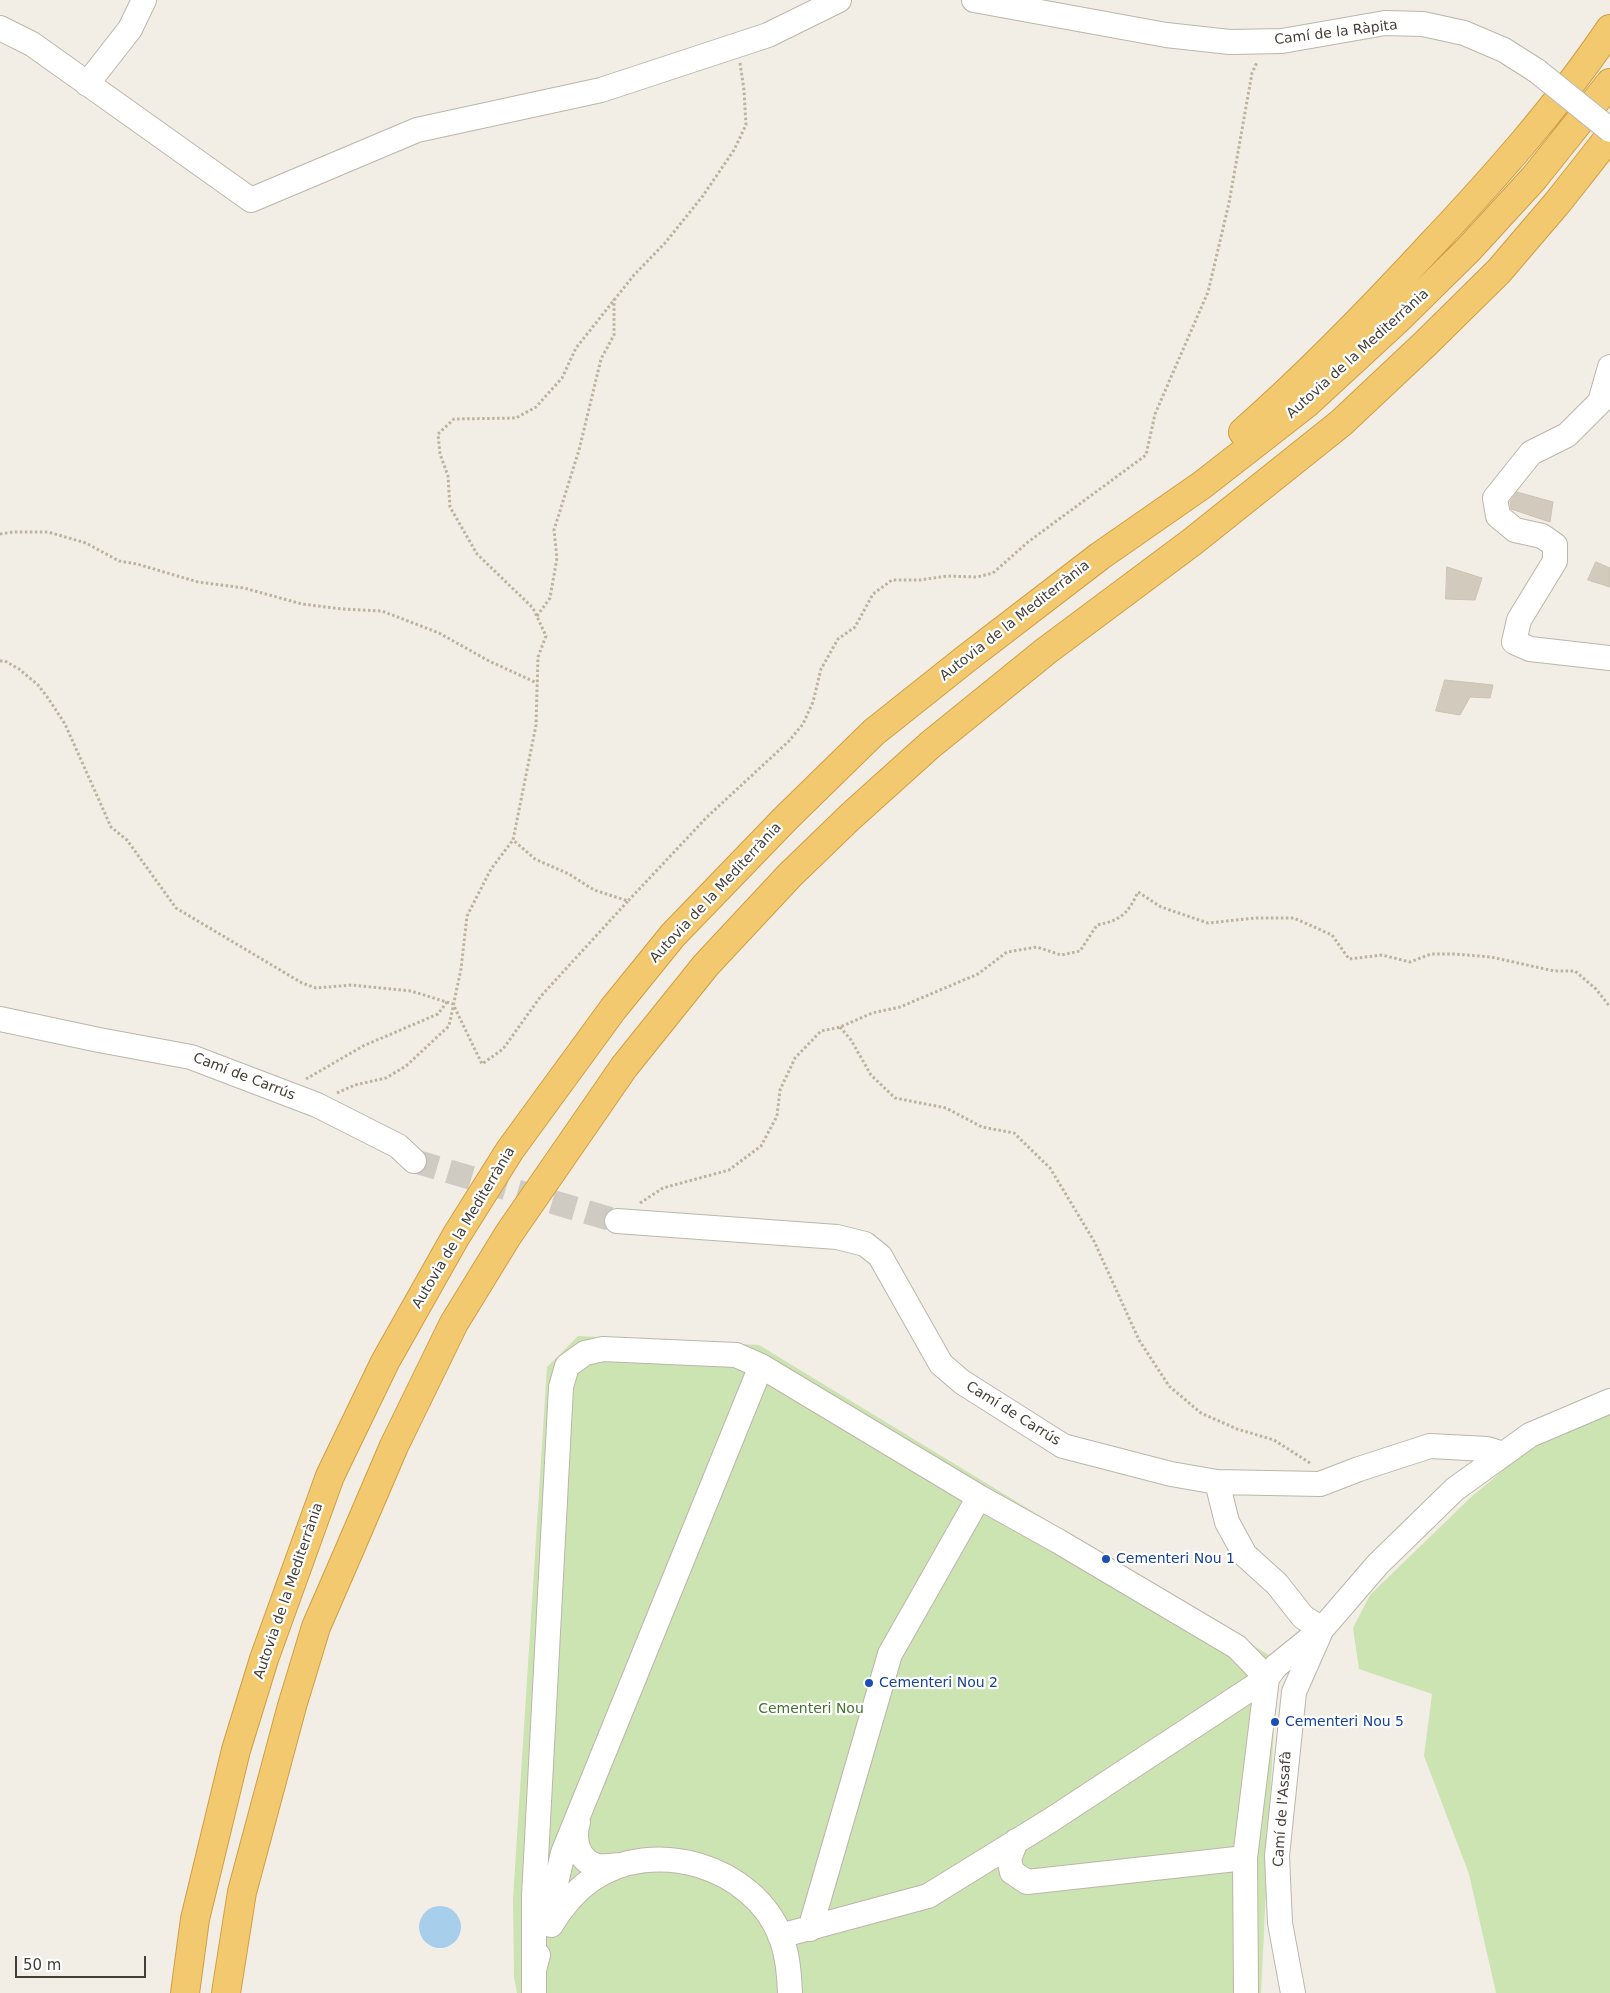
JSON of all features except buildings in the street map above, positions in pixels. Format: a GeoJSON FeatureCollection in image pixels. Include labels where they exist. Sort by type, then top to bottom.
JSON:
{"type":"FeatureCollection","features":[{"type":"Feature","properties":{"kind":"highway"},"geometry":{"type":"LineString","coordinates":[[1100,556],[1285,395],[1381,300],[1473,201],[1587,63],[1610,29]]}},
{"type":"Feature","properties":{"kind":"highway","name":"Autovia de la Mediterrània"},"geometry":{"type":"LineString","coordinates":[[185,1993],[198,1910],[236,1750],[264,1659],[330,1476],[384,1362],[456,1236],[510,1150],[613,1009],[673,935],[786,818],[874,732],[1100,556],[1202,485],[1306,404],[1396,321],[1468,250],[1534,178],[1610,83]]}},
{"type":"Feature","properties":{"kind":"highway"},"geometry":{"type":"LineString","coordinates":[[226,1993],[242,1892],[292,1706],[316,1627],[394,1446],[454,1323],[508,1235],[624,1067],[706,965],[790,875],[850,817],[930,745],[1038,657],[1192,542],[1341,423],[1426,344],[1499,271],[1558,202],[1610,136]]}},
{"type":"Feature","properties":{"kind":"street"},"geometry":{"type":"LineString","coordinates":[[87,84],[130,29],[144,0]]}},
{"type":"Feature","properties":{"kind":"street"},"geometry":{"type":"LineString","coordinates":[[0,28],[32,44],[251,200],[417,130],[601,90],[768,35],[839,0]]}},
{"type":"Feature","properties":{"kind":"street","name":"Camí de la Ràpita"},"geometry":{"type":"LineString","coordinates":[[974,0],[1166,35],[1230,42],[1282,41],[1385,23],[1423,24],[1464,33],[1504,50],[1537,71],[1610,130]]}},
{"type":"Feature","properties":{"kind":"street"},"geometry":{"type":"LineString","coordinates":[[1610,367],[1600,402],[1567,435],[1532,453],[1495,498],[1498,516],[1515,530],[1542,536],[1555,545],[1555,561],[1519,620],[1514,642],[1530,649],[1610,658]]}},
{"type":"Feature","properties":{"kind":"street","name":"Camí de Carrús"},"geometry":{"type":"LineString","coordinates":[[0,1019],[191,1057],[317,1105],[398,1146],[414,1161]]}},
{"type":"Feature","properties":{"kind":"street","name":"Camí de Carrús"},"geometry":{"type":"LineString","coordinates":[[617,1221],[838,1237],[866,1244],[880,1256],[941,1364],[962,1382],[1063,1446],[1172,1474],[1217,1482],[1320,1484],[1430,1446],[1487,1449],[1503,1454]]}},
{"type":"Feature","properties":{"kind":"street"},"geometry":{"type":"LineString","coordinates":[[534,1982],[534,1896],[561,1387],[567,1366],[585,1353],[603,1349],[736,1356],[760,1366],[1236,1647],[1267,1678]]}},
{"type":"Feature","properties":{"kind":"street"},"geometry":{"type":"LineString","coordinates":[[552,1923],[552,1900],[563,1853],[760,1366]]}},
{"type":"Feature","properties":{"kind":"street"},"geometry":{"type":"LineString","coordinates":[[780,1936],[928,1896],[1016,1842],[1267,1678],[1276,1666],[1322,1629],[1378,1564],[1448,1496],[1503,1454],[1530,1435],[1610,1401]]}},
{"type":"Feature","properties":{"kind":"street"},"geometry":{"type":"LineString","coordinates":[[1217,1482],[1227,1522],[1245,1555],[1277,1584],[1303,1617],[1322,1629]]}},
{"type":"Feature","properties":{"kind":"street"},"geometry":{"type":"LineString","coordinates":[[810,1929],[890,1654],[979,1497]]}},
{"type":"Feature","properties":{"kind":"street","name":"Camí de l'Assafà"},"geometry":{"type":"LineString","coordinates":[[1292,1993],[1280,1923],[1278,1856],[1294,1692],[1322,1629]]}},
{"type":"Feature","properties":{"kind":"street"},"geometry":{"type":"LineString","coordinates":[[1246,1993],[1245,1858],[1267,1678]]}},
{"type":"Feature","properties":{"kind":"street"},"geometry":{"type":"LineString","coordinates":[[583,1806],[575,1840],[580,1852],[587,1860],[597,1866],[622,1865],[650,1860],[682,1860],[717,1871],[742,1886],[764,1908],[780,1936],[789,1964],[790,1993]]}},
{"type":"Feature","properties":{"kind":"street"},"geometry":{"type":"LineString","coordinates":[[1016,1842],[1009,1859],[1012,1872],[1028,1882],[1245,1858]]}},
{"type":"Feature","properties":{"kind":"street"},"geometry":{"type":"LineString","coordinates":[[534,1982],[544,1935],[563,1905],[592,1879],[622,1865]]}},
{"type":"Feature","properties":{"kind":"path"},"geometry":{"type":"LineString","coordinates":[[0,661],[5,661],[19,669],[38,685],[48,698],[65,724],[111,827],[127,840],[176,908],[302,983],[316,988],[352,985],[411,991],[453,1004],[482,1064],[503,1049],[541,996],[707,817],[789,741],[803,724],[813,702],[822,669],[838,639],[855,627],[873,594],[892,580],[920,580],[947,576],[977,577],[993,572],[1028,542],[1146,455],[1156,414],[1208,292],[1229,203],[1252,73],[1265,41]]}},
{"type":"Feature","properties":{"kind":"path"},"geometry":{"type":"LineString","coordinates":[[317,1105],[327,1097],[355,1085],[386,1078],[406,1066],[449,1026],[461,969],[467,916],[491,869],[513,840],[536,726],[538,657],[546,636],[533,608],[477,554],[450,507],[448,476],[440,454],[438,434],[454,419],[516,418],[536,407],[562,378],[576,348],[614,299],[634,275],[666,243],[702,197],[738,142],[746,125],[744,90],[737,45]]}},
{"type":"Feature","properties":{"kind":"path"},"geometry":{"type":"LineString","coordinates":[[537,616],[550,598],[557,558],[554,530],[579,450],[601,359],[614,335],[614,299]]}},
{"type":"Feature","properties":{"kind":"path"},"geometry":{"type":"LineString","coordinates":[[0,534],[48,532],[86,543],[118,561],[137,564],[198,582],[244,588],[302,604],[382,611],[439,633],[489,661],[537,683]]}},
{"type":"Feature","properties":{"kind":"path"},"geometry":{"type":"LineString","coordinates":[[513,840],[535,858],[569,874],[594,890],[628,901]]}},
{"type":"Feature","properties":{"kind":"path"},"geometry":{"type":"LineString","coordinates":[[617,1221],[637,1204],[663,1188],[729,1170],[761,1146],[777,1116],[780,1090],[795,1058],[821,1031],[840,1027],[872,1014],[900,1007],[978,974],[1007,952],[1037,947],[1061,955],[1080,951],[1097,925],[1115,921],[1131,909],[1138,892],[1161,906],[1208,923],[1256,918],[1294,918],[1332,935],[1349,959],[1382,955],[1410,962],[1431,954],[1454,954],[1492,957],[1554,970],[1575,971],[1596,989],[1610,1007]]}},
{"type":"Feature","properties":{"kind":"path"},"geometry":{"type":"LineString","coordinates":[[288,1094],[304,1080],[363,1046],[398,1032],[420,1020],[438,1014],[447,1002]]}},
{"type":"Feature","properties":{"kind":"path"},"geometry":{"type":"LineString","coordinates":[[840,1027],[851,1040],[871,1074],[895,1098],[946,1108],[982,1127],[1014,1133],[1050,1168],[1094,1242],[1139,1340],[1169,1386],[1201,1413],[1237,1429],[1274,1440],[1307,1460],[1332,1480]]}},
{"type":"Feature","properties":{"kind":"green space","name":"Cementeri Nou"},"geometry":{"type":"Polygon","coordinates":[[[578,1336],[759,1345],[1277,1660],[1261,1993],[517,1993],[514,1977],[513,1899],[547,1367],[578,1336]]]}},
{"type":"Feature","properties":{"kind":"green space"},"geometry":{"type":"Polygon","coordinates":[[[1610,1412],[1610,1993],[1496,1993],[1469,1874],[1424,1756],[1432,1694],[1359,1669],[1353,1628],[1370,1595],[1470,1498],[1533,1445],[1610,1412]]]}},
{"type":"Feature","properties":{"kind":"water"},"geometry":{"type":"Polygon","coordinates":[[[440,1906],[455,1912],[461,1927],[455,1942],[440,1948],[425,1942],[419,1927],[425,1912],[440,1906]]]}},
{"type":"Feature","properties":{"kind":"tunnel"},"geometry":{"type":"LineString","coordinates":[[414,1161],[617,1221]]}},
{"type":"Feature","properties":{"kind":"place","name":"Cementeri Nou 1"},"geometry":{"type":"Point","coordinates":[1106,1559]}},
{"type":"Feature","properties":{"kind":"place","name":"Cementeri Nou 2"},"geometry":{"type":"Point","coordinates":[869,1683]}},
{"type":"Feature","properties":{"kind":"place","name":"Cementeri Nou 5"},"geometry":{"type":"Point","coordinates":[1275,1722]}}]}
